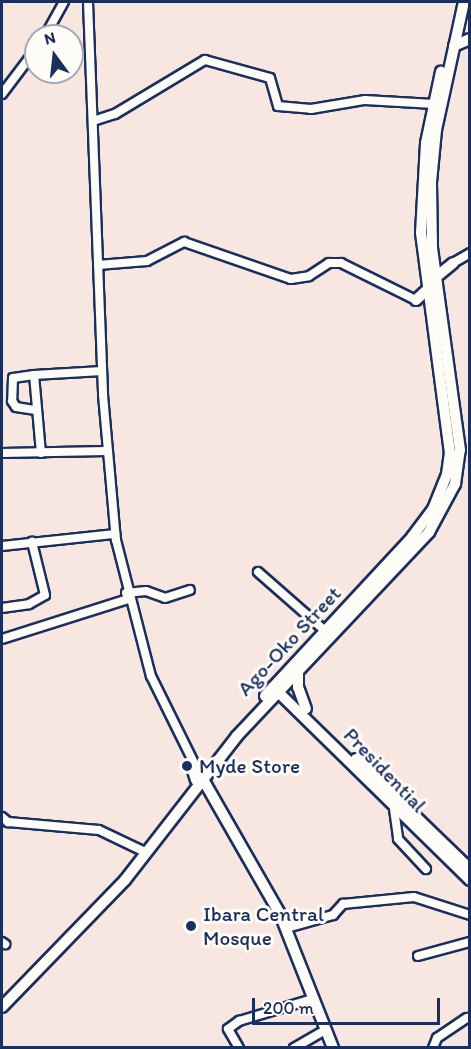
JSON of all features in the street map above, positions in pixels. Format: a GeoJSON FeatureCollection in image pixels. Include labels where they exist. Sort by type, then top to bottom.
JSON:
{"type":"FeatureCollection","features":[{"type":"Feature","properties":{"kind":"main road"},"geometry":{"type":"LineString","coordinates":[[2,1007],[125,880],[199,781],[256,716],[278,687],[298,670],[429,532],[455,484],[460,450],[436,278],[426,233],[423,172],[434,104],[458,2]]}},
{"type":"Feature","properties":{"kind":"main road"},"geometry":{"type":"LineString","coordinates":[[426,233],[432,162],[464,2]]}},
{"type":"Feature","properties":{"kind":"main road"},"geometry":{"type":"LineString","coordinates":[[455,40],[469,33],[460,19]]}},
{"type":"Feature","properties":{"kind":"main road"},"geometry":{"type":"LineString","coordinates":[[455,40],[470,39]]}},
{"type":"Feature","properties":{"kind":"main road"},"geometry":{"type":"LineString","coordinates":[[429,251],[453,263],[436,278]]}},
{"type":"Feature","properties":{"kind":"main road","name":"Ago-Oko Street"},"geometry":{"type":"LineString","coordinates":[[2,999],[143,851],[324,630],[423,523],[447,474],[450,453],[428,289],[429,251]]}},
{"type":"Feature","properties":{"kind":"main road"},"geometry":{"type":"LineString","coordinates":[[428,289],[416,300],[430,306]]}},
{"type":"Feature","properties":{"kind":"main road"},"geometry":{"type":"LineString","coordinates":[[298,670],[298,687],[304,711]]}},
{"type":"Feature","properties":{"kind":"main road","name":"Presidential"},"geometry":{"type":"LineString","coordinates":[[278,687],[304,711],[394,809],[470,880]]}},
{"type":"Feature","properties":{"kind":"main road"},"geometry":{"type":"LineString","coordinates":[[256,716],[279,705],[304,711],[470,870]]}},
{"type":"Feature","properties":{"kind":"main road"},"geometry":{"type":"LineString","coordinates":[[199,781],[287,928],[333,1047]]}},
{"type":"Feature","properties":{"kind":"main road"},"geometry":{"type":"LineString","coordinates":[[199,781],[276,918],[327,1047]]}},
{"type":"Feature","properties":{"kind":"street"},"geometry":{"type":"LineString","coordinates":[[52,24],[64,2]]}},
{"type":"Feature","properties":{"kind":"street"},"geometry":{"type":"LineString","coordinates":[[88,2],[102,371],[115,534],[127,596],[151,676],[199,781]]}},
{"type":"Feature","properties":{"kind":"street"},"geometry":{"type":"LineString","coordinates":[[93,121],[115,114],[205,60],[270,78],[278,106],[311,109],[365,100],[434,104]]}},
{"type":"Feature","properties":{"kind":"street"},"geometry":{"type":"LineString","coordinates":[[2,94],[24,65]]}},
{"type":"Feature","properties":{"kind":"street"},"geometry":{"type":"LineString","coordinates":[[98,266],[147,261],[184,242],[291,279],[309,276],[328,263],[345,264],[416,300]]}},
{"type":"Feature","properties":{"kind":"street"},"geometry":{"type":"LineString","coordinates":[[453,263],[470,253]]}},
{"type":"Feature","properties":{"kind":"street"},"geometry":{"type":"LineString","coordinates":[[36,410],[16,407],[12,401],[13,378],[102,371]]}},
{"type":"Feature","properties":{"kind":"street"},"geometry":{"type":"LineString","coordinates":[[34,375],[41,453]]}},
{"type":"Feature","properties":{"kind":"street"},"geometry":{"type":"LineString","coordinates":[[2,453],[107,451]]}},
{"type":"Feature","properties":{"kind":"street"},"geometry":{"type":"LineString","coordinates":[[2,546],[115,534]]}},
{"type":"Feature","properties":{"kind":"street"},"geometry":{"type":"LineString","coordinates":[[2,608],[29,604],[45,595],[32,542]]}},
{"type":"Feature","properties":{"kind":"street"},"geometry":{"type":"LineString","coordinates":[[258,572],[324,630]]}},
{"type":"Feature","properties":{"kind":"street"},"geometry":{"type":"LineString","coordinates":[[2,639],[146,591],[165,598],[190,590]]}},
{"type":"Feature","properties":{"kind":"street"},"geometry":{"type":"LineString","coordinates":[[394,809],[398,839],[426,868]]}},
{"type":"Feature","properties":{"kind":"street"},"geometry":{"type":"LineString","coordinates":[[2,817],[8,822],[99,830],[143,851]]}},
{"type":"Feature","properties":{"kind":"street"},"geometry":{"type":"LineString","coordinates":[[287,928],[333,915],[339,904],[414,897],[470,915]]}},
{"type":"Feature","properties":{"kind":"street"},"geometry":{"type":"LineString","coordinates":[[418,956],[470,942]]}},
{"type":"Feature","properties":{"kind":"street"},"geometry":{"type":"LineString","coordinates":[[239,1047],[228,1029],[239,1020],[309,1000]]}},
{"type":"Feature","properties":{"kind":"street"},"geometry":{"type":"LineString","coordinates":[[433,1047],[437,1038],[467,1018]]}},
{"type":"Feature","properties":{"kind":"street"},"geometry":{"type":"LineString","coordinates":[[294,1047],[321,1033]]}},
{"type":"Feature","properties":{"kind":"place","name":"Myde Store"},"geometry":{"type":"Point","coordinates":[187,766]}},
{"type":"Feature","properties":{"kind":"place","name":"Ibara Central Mosque"},"geometry":{"type":"Point","coordinates":[191,926]}}]}
